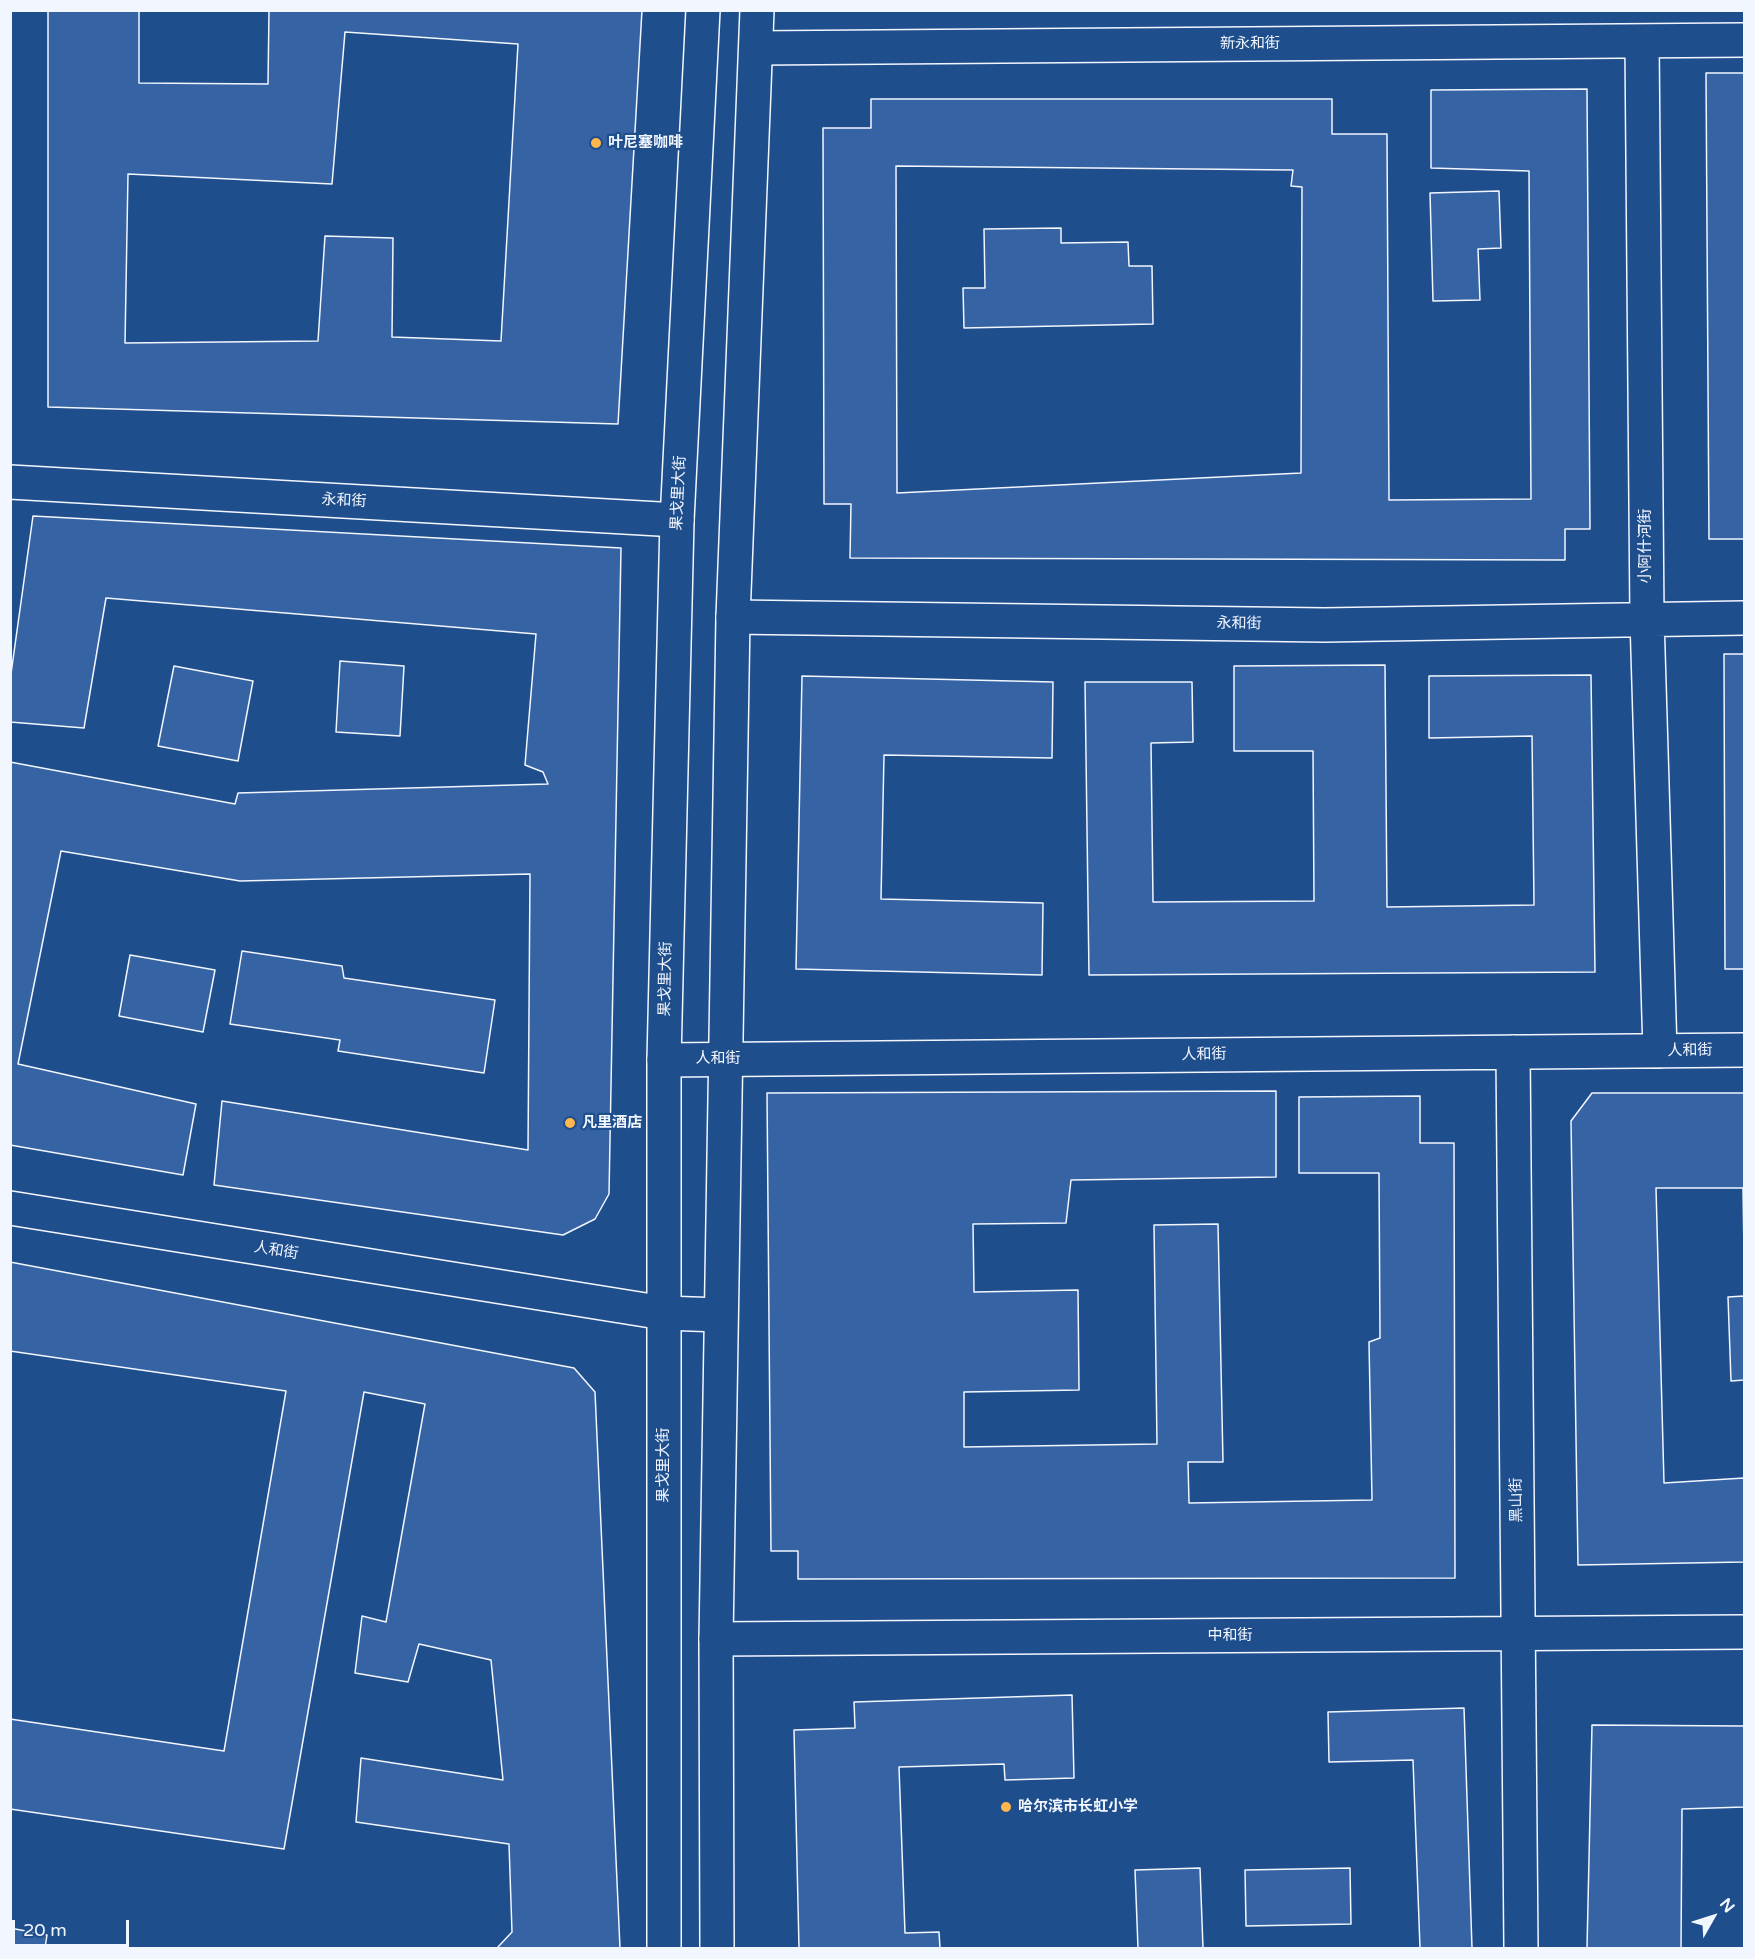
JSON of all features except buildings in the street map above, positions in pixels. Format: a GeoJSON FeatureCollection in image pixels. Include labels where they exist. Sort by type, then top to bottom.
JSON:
{"type":"FeatureCollection","features":[{"type":"Feature","properties":{"kind":"street","name":"果戈里大街"},"geometry":{"type":"LineString","coordinates":[[664,1948],[664,1060],[677,520],[703,10]]}},
{"type":"Feature","properties":{"kind":"street"},"geometry":{"type":"LineString","coordinates":[[717,1948],[716,1639],[733,617],[757,10]]}},
{"type":"Feature","properties":{"kind":"street","name":"新永和街"},"geometry":{"type":"LineString","coordinates":[[756,48],[1744,40]]}},
{"type":"Feature","properties":{"kind":"street","name":"小阿什河街"},"geometry":{"type":"LineString","coordinates":[[1642,41],[1647,618],[1660,1051]]}},
{"type":"Feature","properties":{"kind":"street","name":"永和街"},"geometry":{"type":"LineString","coordinates":[[10,482],[677,520]]}},
{"type":"Feature","properties":{"kind":"street","name":"永和街"},"geometry":{"type":"LineString","coordinates":[[733,617],[1324,626],[1647,618],[1744,618]]}},
{"type":"Feature","properties":{"kind":"street","name":"人和街"},"geometry":{"type":"LineString","coordinates":[[664,1060],[1744,1050]]}},
{"type":"Feature","properties":{"kind":"street","name":"黑山街"},"geometry":{"type":"LineString","coordinates":[[1513,1052],[1521,1948]]}},
{"type":"Feature","properties":{"kind":"street","name":"人和街"},"geometry":{"type":"LineString","coordinates":[[10,1208],[664,1313],[720,1315]]}},
{"type":"Feature","properties":{"kind":"street","name":"中和街"},"geometry":{"type":"LineString","coordinates":[[716,1639],[1744,1632]]}},
{"type":"Feature","properties":{"kind":"place","name":"叶尼塞咖啡"},"geometry":{"type":"Point","coordinates":[596,143]}},
{"type":"Feature","properties":{"kind":"place","name":"凡里酒店"},"geometry":{"type":"Point","coordinates":[570,1123]}},
{"type":"Feature","properties":{"kind":"place","name":"哈尔滨市长虹小学"},"geometry":{"type":"Point","coordinates":[1006,1807]}}]}
